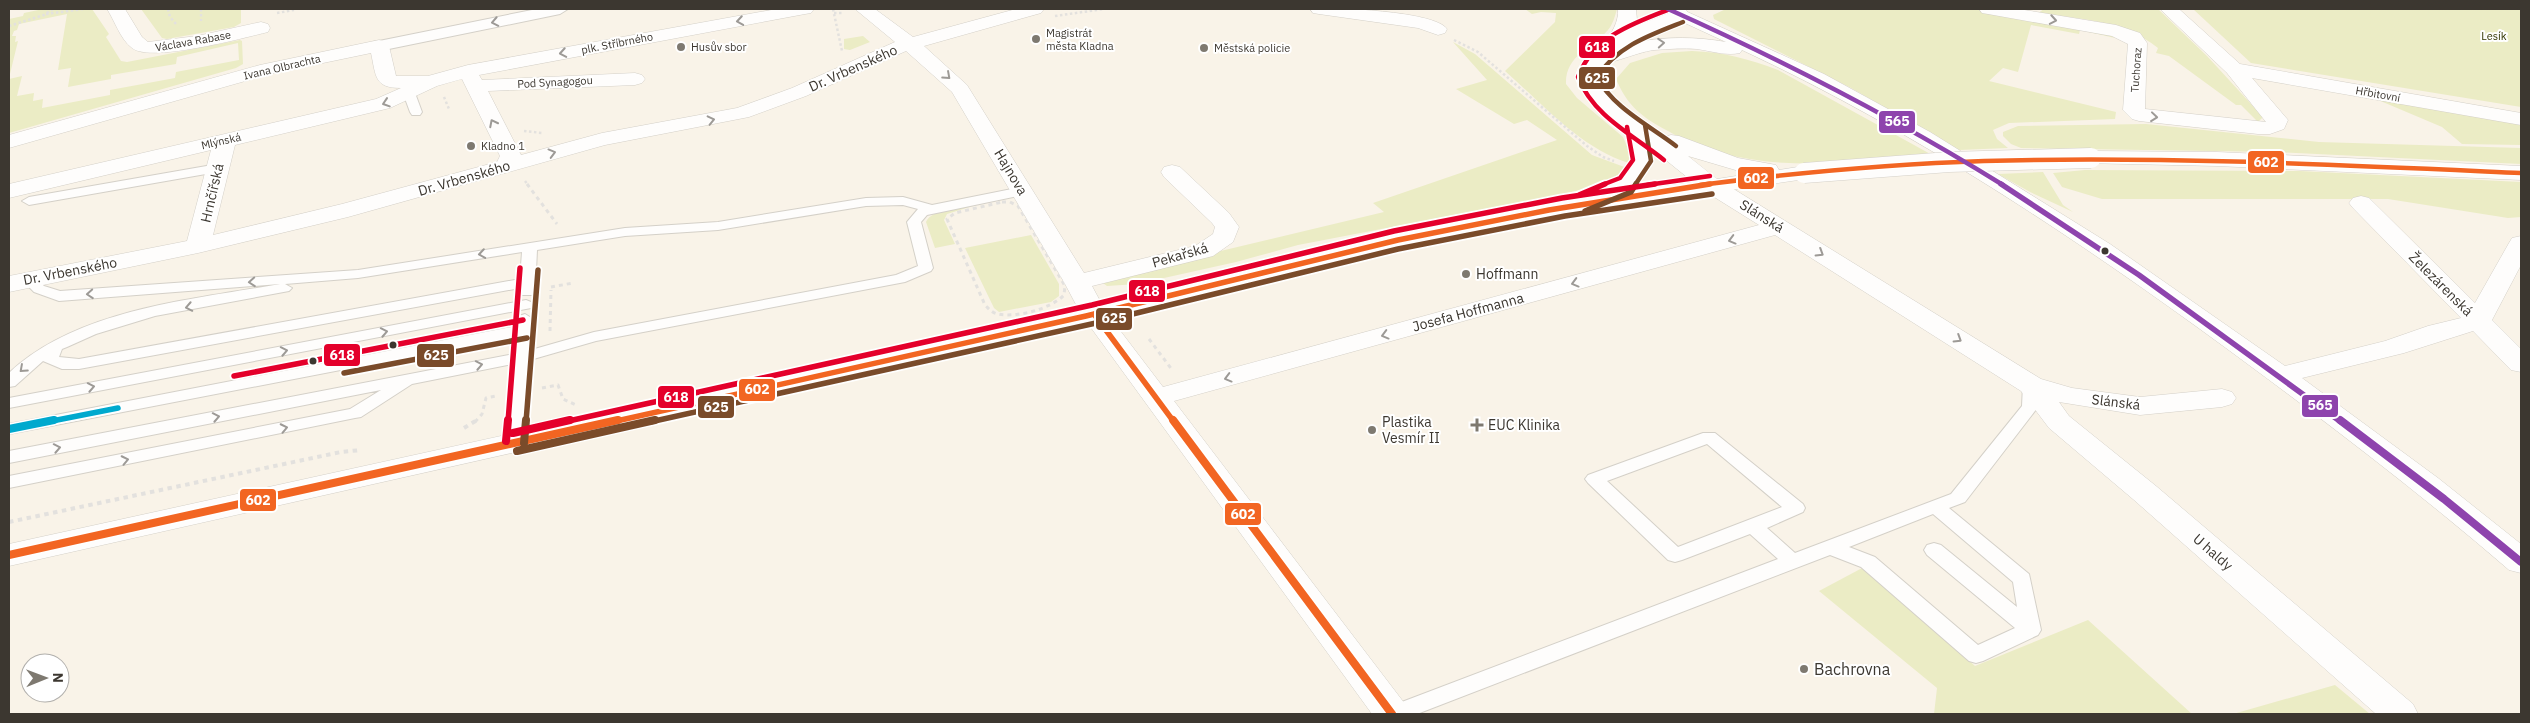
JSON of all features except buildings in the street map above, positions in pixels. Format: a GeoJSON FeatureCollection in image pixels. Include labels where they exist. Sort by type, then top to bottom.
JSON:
{"type":"FeatureCollection","features":[{"type":"Feature","properties":{"kind":"street","name":"Václava Rabase"},"geometry":{"type":"LineString","coordinates":[[116,9],[138,45],[145,48],[264,49]]}},
{"type":"Feature","properties":{"kind":"street","name":"Ivana Olbrachta"},"geometry":{"type":"LineString","coordinates":[[9,142],[264,49],[378,46],[560,9]]}},
{"type":"Feature","properties":{"kind":"street","name":"plk. Stříbrného"},"geometry":{"type":"LineString","coordinates":[[430,82],[471,78],[805,9]]}},
{"type":"Feature","properties":{"kind":"street","name":"Hajnova"},"geometry":{"type":"LineString","coordinates":[[864,9],[911,44],[960,89],[1020,199],[1077,282],[1094,314],[1167,386],[1393,714]]}},
{"type":"Feature","properties":{"kind":"street","name":"Dr. Vrbenského"},"geometry":{"type":"LineString","coordinates":[[19,282],[198,246],[348,210],[602,139],[742,113],[799,92],[891,50],[1035,9]]}},
{"type":"Feature","properties":{"kind":"street"},"geometry":{"type":"LineString","coordinates":[[1319,9],[1422,23],[1438,29]]}},
{"type":"Feature","properties":{"kind":"street"},"geometry":{"type":"LineString","coordinates":[[1628,9],[1628,20],[1623,31],[1591,68],[1587,77],[1592,91],[1604,105],[1636,126],[1711,184]]}},
{"type":"Feature","properties":{"kind":"street","name":"Tuchoraz"},"geometry":{"type":"LineString","coordinates":[[1988,9],[2128,35],[2138,43],[2133,110],[2136,113],[2244,127],[2270,128],[2278,122],[2234,70]]}},
{"type":"Feature","properties":{"kind":"street"},"geometry":{"type":"LineString","coordinates":[[2169,9],[2234,70]]}},
{"type":"Feature","properties":{"kind":"street"},"geometry":{"type":"LineString","coordinates":[[264,49],[268,11]]}},
{"type":"Feature","properties":{"kind":"street"},"geometry":{"type":"LineString","coordinates":[[1603,55],[1649,27],[1681,11],[1793,66],[1891,118],[2051,217],[2281,375],[2482,528],[2521,562]]}},
{"type":"Feature","properties":{"kind":"street"},"geometry":{"type":"LineString","coordinates":[[1603,55],[1637,46],[1680,42],[1732,48],[1793,66]]}},
{"type":"Feature","properties":{"kind":"street"},"geometry":{"type":"LineString","coordinates":[[378,46],[386,78],[391,82],[430,82]]}},
{"type":"Feature","properties":{"kind":"street","name":"Hřbitovní"},"geometry":{"type":"LineString","coordinates":[[2234,70],[2521,119]]}},
{"type":"Feature","properties":{"kind":"street"},"geometry":{"type":"LineString","coordinates":[[471,78],[511,156],[505,166]]}},
{"type":"Feature","properties":{"kind":"street","name":"Pod Synagogou"},"geometry":{"type":"LineString","coordinates":[[471,78],[635,79]]}},
{"type":"Feature","properties":{"kind":"street","name":"Mlýnská"},"geometry":{"type":"LineString","coordinates":[[9,191],[383,104],[412,103],[430,82]]}},
{"type":"Feature","properties":{"kind":"street"},"geometry":{"type":"LineString","coordinates":[[1636,126],[1696,152],[1744,166],[1804,173]]}},
{"type":"Feature","properties":{"kind":"street"},"geometry":{"type":"LineString","coordinates":[[1572,206],[1626,185],[1642,162],[1636,126]]}},
{"type":"Feature","properties":{"kind":"street","name":"Hrnčířská"},"geometry":{"type":"LineString","coordinates":[[198,246],[225,140]]}},
{"type":"Feature","properties":{"kind":"street","name":"Slánská"},"geometry":{"type":"LineString","coordinates":[[1711,184],[1804,173],[1949,162],[2090,158],[2218,159],[2521,173]]}},
{"type":"Feature","properties":{"kind":"street","name":"Pekařská"},"geometry":{"type":"LineString","coordinates":[[1077,282],[1204,251],[1224,237],[1227,227],[1221,218],[1172,172]]}},
{"type":"Feature","properties":{"kind":"street"},"geometry":{"type":"LineString","coordinates":[[9,555],[1094,314],[1396,240],[1572,206],[1711,184]]}},
{"type":"Feature","properties":{"kind":"street","name":"Slánská"},"geometry":{"type":"LineString","coordinates":[[1711,184],[2031,385],[2070,396],[2140,406],[2222,398]]}},
{"type":"Feature","properties":{"kind":"street","name":"Železárenská"},"geometry":{"type":"LineString","coordinates":[[2361,203],[2521,364]]}},
{"type":"Feature","properties":{"kind":"street","name":"Josefa Hoffmanna"},"geometry":{"type":"LineString","coordinates":[[1167,386],[1779,227]]}},
{"type":"Feature","properties":{"kind":"street"},"geometry":{"type":"LineString","coordinates":[[2281,375],[2394,347],[2437,332],[2478,322],[2521,243]]}},
{"type":"Feature","properties":{"kind":"street","name":"U haldy"},"geometry":{"type":"LineString","coordinates":[[2031,385],[2059,422],[2145,493],[2400,714]]}},
{"type":"Feature","properties":{"kind":"lane"},"geometry":{"type":"LineString","coordinates":[[29,201],[218,168]]}},
{"type":"Feature","properties":{"kind":"lane"},"geometry":{"type":"LineString","coordinates":[[9,457],[522,357],[594,337],[900,279],[926,268],[914,222],[922,212],[930,209],[1020,199]]}},
{"type":"Feature","properties":{"kind":"lane"},"geometry":{"type":"LineString","coordinates":[[9,382],[35,359],[71,339],[126,319],[358,274],[625,232],[734,224],[866,202],[903,201],[920,204],[930,209]]}},
{"type":"Feature","properties":{"kind":"lane"},"geometry":{"type":"LineString","coordinates":[[515,442],[530,246]]}},
{"type":"Feature","properties":{"kind":"lane"},"geometry":{"type":"LineString","coordinates":[[19,282],[59,296],[358,274]]}},
{"type":"Feature","properties":{"kind":"lane"},"geometry":{"type":"LineString","coordinates":[[55,348],[50,359],[62,364],[79,364],[528,282]]}},
{"type":"Feature","properties":{"kind":"lane"},"geometry":{"type":"LineString","coordinates":[[9,403],[526,305]]}},
{"type":"Feature","properties":{"kind":"lane"},"geometry":{"type":"LineString","coordinates":[[9,429],[525,328]]}},
{"type":"Feature","properties":{"kind":"lane"},"geometry":{"type":"LineString","coordinates":[[9,482],[356,413],[412,378]]}},
{"type":"Feature","properties":{"kind":"lane"},"geometry":{"type":"LineString","coordinates":[[1393,714],[1958,498],[2030,407],[2031,385]]}},
{"type":"Feature","properties":{"kind":"lane"},"geometry":{"type":"LineString","coordinates":[[1709,437],[1796,508],[1753,526],[1675,555],[1594,479],[1709,437]]}},
{"type":"Feature","properties":{"kind":"lane"},"geometry":{"type":"LineString","coordinates":[[1935,506],[2022,580],[2031,630]]}},
{"type":"Feature","properties":{"kind":"lane"},"geometry":{"type":"LineString","coordinates":[[1753,526],[1792,561]]}},
{"type":"Feature","properties":{"kind":"lane"},"geometry":{"type":"LineString","coordinates":[[1829,547],[1868,562],[1976,655],[2031,630]]}},
{"type":"Feature","properties":{"kind":"lane"},"geometry":{"type":"LineString","coordinates":[[1934,550],[2031,630]]}},
{"type":"Feature","properties":{"kind":"path"},"geometry":{"type":"LineString","coordinates":[[44,15],[53,9]]}},
{"type":"Feature","properties":{"kind":"path"},"geometry":{"type":"LineString","coordinates":[[9,26],[44,15],[83,9]]}},
{"type":"Feature","properties":{"kind":"path"},"geometry":{"type":"LineString","coordinates":[[201,9],[201,25]]}},
{"type":"Feature","properties":{"kind":"path"},"geometry":{"type":"LineString","coordinates":[[833,9],[840,50],[848,52]]}},
{"type":"Feature","properties":{"kind":"path"},"geometry":{"type":"LineString","coordinates":[[268,11],[294,10]]}},
{"type":"Feature","properties":{"kind":"path"},"geometry":{"type":"LineString","coordinates":[[440,111],[449,109],[454,111]]}},
{"type":"Feature","properties":{"kind":"path"},"geometry":{"type":"LineString","coordinates":[[505,166],[519,172],[559,227]]}},
{"type":"Feature","properties":{"kind":"path"},"geometry":{"type":"LineString","coordinates":[[1020,199],[1065,286],[1065,292],[1062,299],[1053,304],[998,314],[985,305],[947,219],[955,213],[1020,199]]}},
{"type":"Feature","properties":{"kind":"path"},"geometry":{"type":"LineString","coordinates":[[552,279],[550,331],[558,330]]}},
{"type":"Feature","properties":{"kind":"path"},"geometry":{"type":"LineString","coordinates":[[552,288],[573,283]]}},
{"type":"Feature","properties":{"kind":"path"},"geometry":{"type":"LineString","coordinates":[[1149,339],[1167,386]]}},
{"type":"Feature","properties":{"kind":"green space"},"geometry":{"type":"Polygon","coordinates":[[[43,9],[92,9],[109,34],[106,37],[121,61],[127,62],[240,40],[242,41],[243,64],[236,68],[9,133],[9,79],[22,76],[17,96],[34,93],[33,101],[43,99],[42,108],[110,95],[110,90],[175,78],[176,72],[239,60],[238,43],[177,57],[176,64],[111,75],[111,79],[68,87],[71,68],[58,70],[67,14],[19,24],[12,36],[16,36],[15,42],[18,41],[9,78],[9,19],[23,16],[24,13],[43,9]]]}},
{"type":"Feature","properties":{"kind":"green space"},"geometry":{"type":"Polygon","coordinates":[[[141,9],[241,9],[241,23],[234,27],[167,39],[162,38],[141,9]]]}},
{"type":"Feature","properties":{"kind":"green space"},"geometry":{"type":"Polygon","coordinates":[[[1525,9],[1617,9],[1613,23],[1608,30],[1581,53],[1570,66],[1566,84],[1577,98],[1623,137],[1630,153],[1629,163],[1594,147],[1578,136],[1505,71],[1555,22],[1556,13],[1541,12],[1532,14],[1525,9]]]}},
{"type":"Feature","properties":{"kind":"green space"},"geometry":{"type":"Polygon","coordinates":[[[1726,9],[1974,9],[2106,33],[2115,38],[2080,30],[2079,34],[2031,25],[2018,72],[2003,68],[1989,81],[2116,112],[2115,119],[2009,123],[1993,130],[1997,139],[2008,148],[1959,150],[1851,88],[1714,19],[1713,15],[1726,9]]]}},
{"type":"Feature","properties":{"kind":"green space"},"geometry":{"type":"Polygon","coordinates":[[[2044,9],[2158,9],[2207,56],[2263,117],[2258,122],[2241,105],[2236,105],[2169,56],[2156,53],[2158,48],[2145,39],[2116,26],[2101,22],[2038,13],[2044,9]]]}},
{"type":"Feature","properties":{"kind":"green space","name":"Lesík"},"geometry":{"type":"Polygon","coordinates":[[[2193,9],[2521,9],[2521,107],[2251,63],[2193,9]]]}},
{"type":"Feature","properties":{"kind":"green space"},"geometry":{"type":"Polygon","coordinates":[[[863,36],[870,42],[850,50],[844,49],[844,39],[863,36]]]}},
{"type":"Feature","properties":{"kind":"green space"},"geometry":{"type":"Polygon","coordinates":[[[1453,42],[1475,54],[1592,155],[1627,168],[1603,183],[1567,193],[1298,245],[1236,262],[1137,284],[1107,286],[1099,280],[1384,212],[1373,203],[1557,140],[1527,120],[1514,124],[1456,89],[1487,80],[1453,42]]]}},
{"type":"Feature","properties":{"kind":"green space"},"geometry":{"type":"Polygon","coordinates":[[[1692,51],[1736,57],[1778,70],[1934,156],[1832,163],[1798,163],[1732,156],[1699,146],[1643,116],[1631,104],[1616,79],[1630,63],[1662,53],[1692,51]]]}},
{"type":"Feature","properties":{"kind":"green space"},"geometry":{"type":"Polygon","coordinates":[[[2371,97],[2521,123],[2521,145],[2462,144],[2442,127],[2371,97]]]}},
{"type":"Feature","properties":{"kind":"green space"},"geometry":{"type":"Polygon","coordinates":[[[2146,124],[2319,142],[2521,148],[2521,164],[2275,152],[2021,148],[2011,144],[2003,136],[2003,132],[2018,126],[2146,124]]]}},
{"type":"Feature","properties":{"kind":"green space"},"geometry":{"type":"Polygon","coordinates":[[[2085,170],[2300,171],[2521,182],[2521,217],[2508,218],[2388,199],[2102,199],[2062,187],[2053,173],[2085,170]]]}},
{"type":"Feature","properties":{"kind":"green space"},"geometry":{"type":"Polygon","coordinates":[[[2043,172],[2063,205],[2073,212],[2030,192],[1998,174],[2043,172]]]}},
{"type":"Feature","properties":{"kind":"green space"},"geometry":{"type":"Polygon","coordinates":[[[979,204],[947,214],[944,220],[955,244],[935,248],[926,222],[929,217],[942,211],[979,204]]]}},
{"type":"Feature","properties":{"kind":"green space"},"geometry":{"type":"Polygon","coordinates":[[[1031,235],[1059,284],[1059,296],[1051,302],[999,312],[994,308],[965,248],[1031,235]]]}},
{"type":"Feature","properties":{"kind":"green space"},"geometry":{"type":"Polygon","coordinates":[[[1864,567],[1975,666],[2088,620],[2192,714],[1934,714],[1937,688],[1819,591],[1864,567]]]}},
{"type":"Feature","properties":{"kind":"green space"},"geometry":{"type":"Polygon","coordinates":[[[2335,685],[2370,714],[2233,714],[2335,685]]]}},
{"type":"Feature","properties":{"kind":"transit line","name":"565"},"geometry":{"type":"LineString","coordinates":[[1668,9],[1818,79],[1901,124],[2081,235],[2254,357],[2418,479],[2521,562]]}},
{"type":"Feature","properties":{"kind":"transit line","name":"618"},"geometry":{"type":"LineString","coordinates":[[1664,160],[1602,112],[1591,101],[1578,77],[1583,64],[1592,52],[1615,33],[1643,19],[1670,9]]}},
{"type":"Feature","properties":{"kind":"transit line","name":"625"},"geometry":{"type":"LineString","coordinates":[[1676,146],[1613,99],[1603,89],[1597,77],[1604,66],[1623,49],[1634,42],[1683,22]]}},
{"type":"Feature","properties":{"kind":"transit line","name":"625"},"geometry":{"type":"LineString","coordinates":[[1585,211],[1631,192],[1651,161],[1645,125]]}},
{"type":"Feature","properties":{"kind":"transit line","name":"618"},"geometry":{"type":"LineString","coordinates":[[1579,195],[1620,178],[1633,160],[1627,127]]}},
{"type":"Feature","properties":{"kind":"transit line","name":"602"},"geometry":{"type":"LineString","coordinates":[[9,555],[1086,316],[1281,267],[1448,229],[1599,201],[1701,185],[1893,165],[2072,159],[2252,162],[2521,173]]}},
{"type":"Feature","properties":{"kind":"transit line","name":"618"},"geometry":{"type":"LineString","coordinates":[[513,433],[1092,305],[1394,231],[1562,198],[1710,176]]}},
{"type":"Feature","properties":{"kind":"transit line","name":"625"},"geometry":{"type":"LineString","coordinates":[[517,451],[1096,323],[1398,249],[1565,216],[1712,194]]}},
{"type":"Feature","properties":{"kind":"transit line","name":"618"},"geometry":{"type":"LineString","coordinates":[[506,441],[520,268]]}},
{"type":"Feature","properties":{"kind":"transit line","name":"625"},"geometry":{"type":"LineString","coordinates":[[524,443],[538,270]]}},
{"type":"Feature","properties":{"kind":"transit line","name":"602"},"geometry":{"type":"LineString","coordinates":[[1094,314],[1392,714]]}},
{"type":"Feature","properties":{"kind":"transit line","name":"618"},"geometry":{"type":"LineString","coordinates":[[234,376],[523,320]]}},
{"type":"Feature","properties":{"kind":"transit line","name":"625"},"geometry":{"type":"LineString","coordinates":[[344,373],[527,338]]}},
{"type":"Feature","properties":{"kind":"transit line"},"geometry":{"type":"LineString","coordinates":[[9,429],[118,408]]}},
{"type":"Feature","properties":{"kind":"place","name":"Magistrát města Kladna"},"geometry":{"type":"Point","coordinates":[1036,39]}},
{"type":"Feature","properties":{"kind":"place","name":"Husův sbor"},"geometry":{"type":"Point","coordinates":[681,47]}},
{"type":"Feature","properties":{"kind":"place","name":"Městská policie"},"geometry":{"type":"Point","coordinates":[1204,48]}},
{"type":"Feature","properties":{"kind":"place","name":"Kladno 1"},"geometry":{"type":"Point","coordinates":[471,146]}},
{"type":"Feature","properties":{"kind":"place","name":"Hoffmann"},"geometry":{"type":"Point","coordinates":[1466,274]}},
{"type":"Feature","properties":{"kind":"place","name":"EUC Klinika"},"geometry":{"type":"Point","coordinates":[1477,425]}},
{"type":"Feature","properties":{"kind":"place","name":"Plastika Vesmír II"},"geometry":{"type":"Point","coordinates":[1372,430]}},
{"type":"Feature","properties":{"kind":"place","name":"Bachrovna"},"geometry":{"type":"Point","coordinates":[1804,669]}}]}
